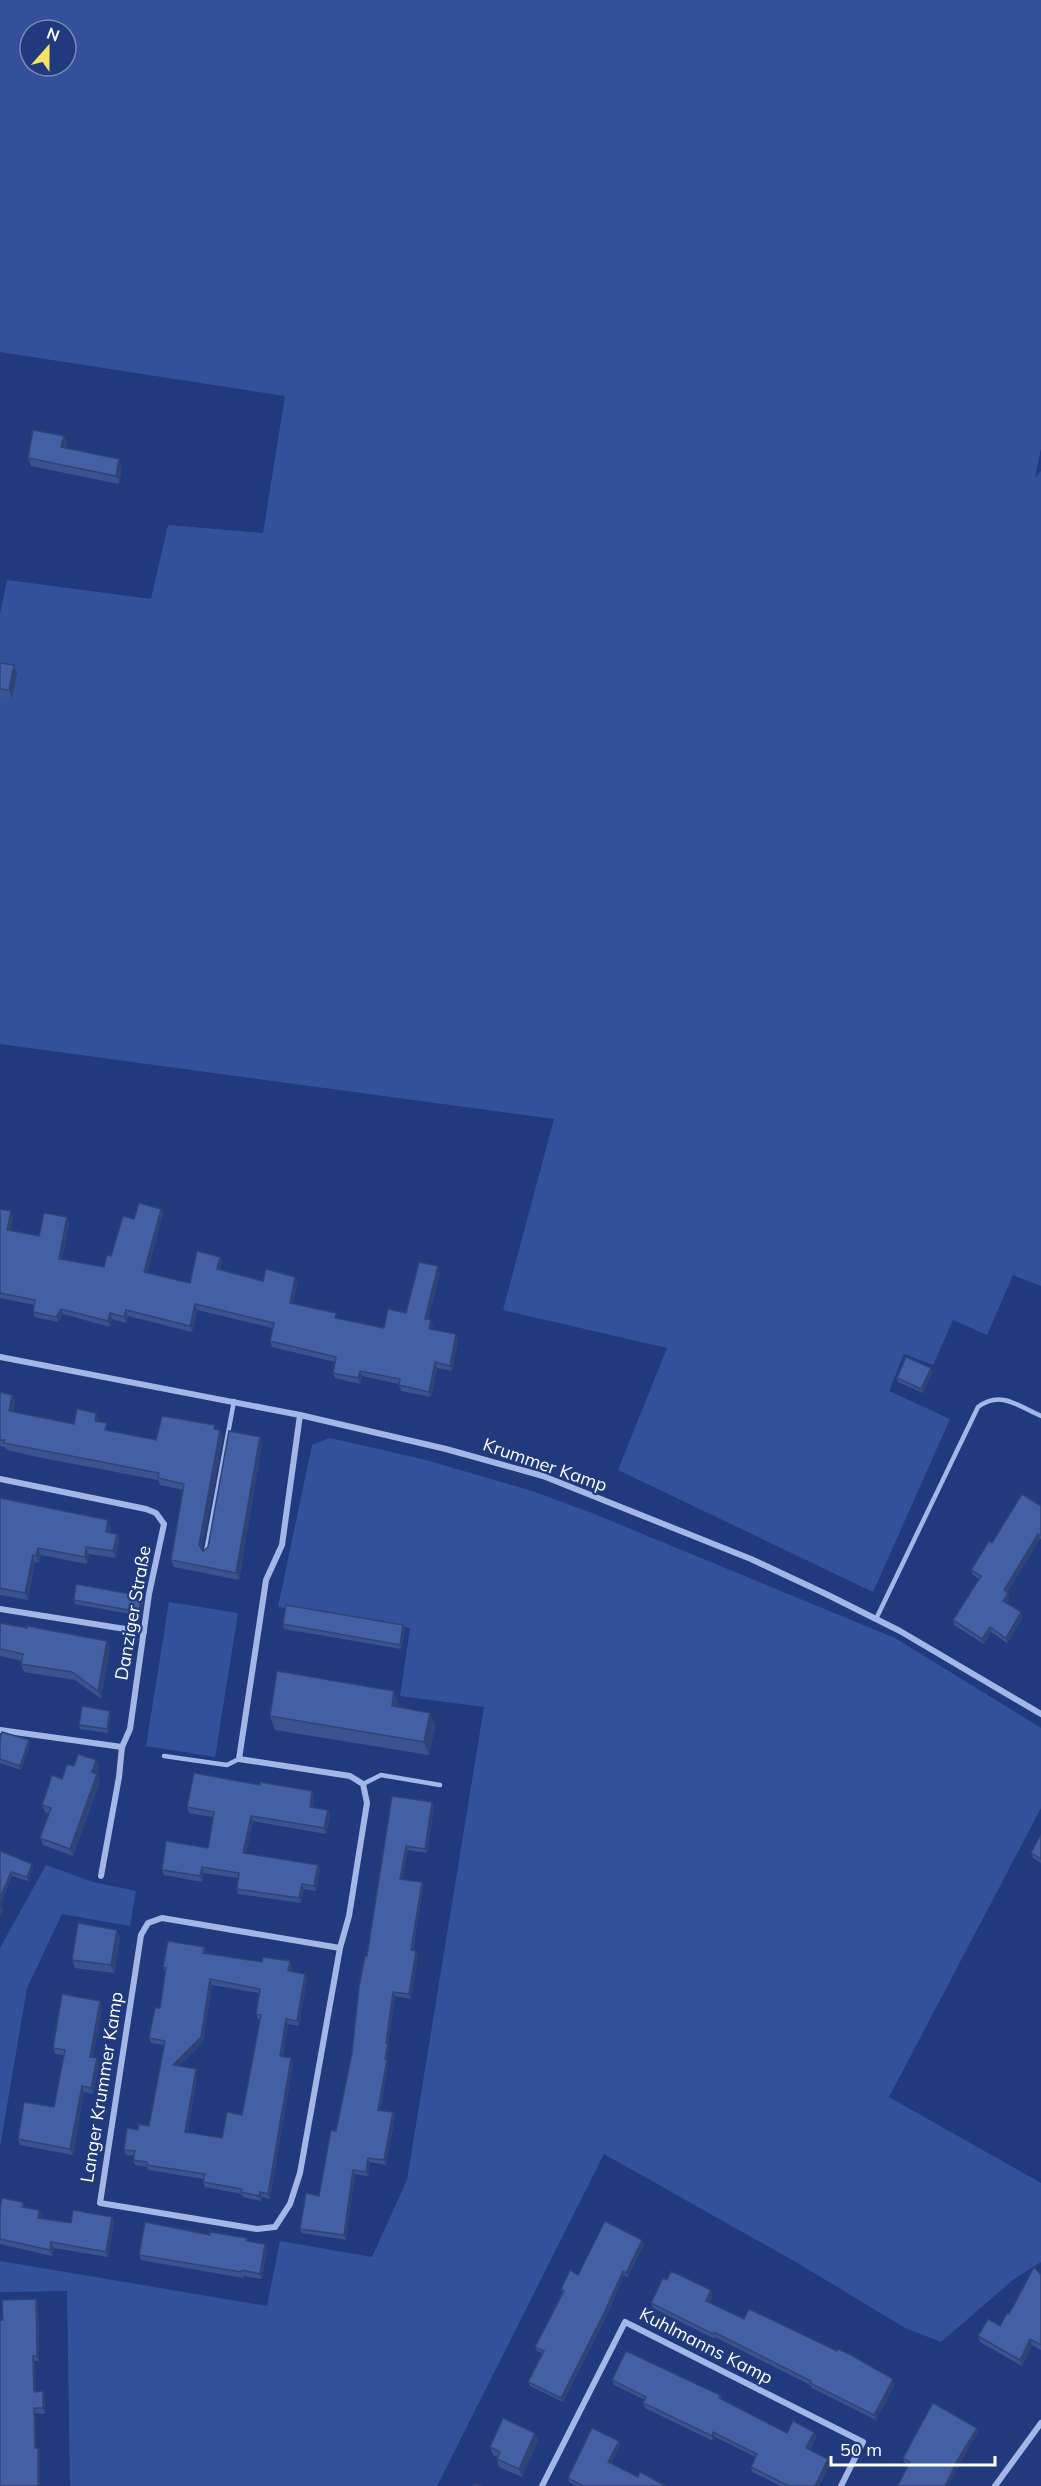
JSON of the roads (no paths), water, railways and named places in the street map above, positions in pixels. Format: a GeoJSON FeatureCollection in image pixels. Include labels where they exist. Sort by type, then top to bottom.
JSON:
{"type":"FeatureCollection","features":[{"type":"Feature","properties":{"kind":"street","name":"Krummer Kamp"},"geometry":{"type":"LineString","coordinates":[[0,1357],[300,1415],[446,1449],[543,1476],[751,1559],[876,1619],[990,1682],[1041,1714]]}},
{"type":"Feature","properties":{"kind":"street"},"geometry":{"type":"LineString","coordinates":[[300,1415],[282,1545],[266,1580],[239,1759],[350,1776],[363,1784]]}},
{"type":"Feature","properties":{"kind":"street","name":"Danziger Straße"},"geometry":{"type":"LineString","coordinates":[[0,1479],[146,1509],[156,1514],[164,1524],[149,1594],[129,1729],[122,1747],[119,1777],[101,1876]]}},
{"type":"Feature","properties":{"kind":"street"},"geometry":{"type":"LineString","coordinates":[[0,1609],[144,1632]]}},
{"type":"Feature","properties":{"kind":"street"},"geometry":{"type":"LineString","coordinates":[[0,1730],[122,1747]]}},
{"type":"Feature","properties":{"kind":"street","name":"Langer Krummer Kamp"},"geometry":{"type":"LineString","coordinates":[[340,1948],[162,1918],[148,1923],[141,1935],[100,2203],[257,2229],[275,2227],[290,2204],[300,2173],[340,1948],[349,1916],[367,1803],[363,1784]]}},
{"type":"Feature","properties":{"kind":"street","name":"Kuhlmanns Kamp"},"geometry":{"type":"LineString","coordinates":[[542,2486],[625,2322],[863,2442],[841,2486]]}},
{"type":"Feature","properties":{"kind":"street"},"geometry":{"type":"LineString","coordinates":[[995,2486],[1041,2423]]}},
{"type":"Feature","properties":{"kind":"lane"},"geometry":{"type":"LineString","coordinates":[[876,1619],[978,1407],[997,1398],[1041,1416]]}},
{"type":"Feature","properties":{"kind":"lane"},"geometry":{"type":"LineString","coordinates":[[206,1552],[234,1401]]}},
{"type":"Feature","properties":{"kind":"lane"},"geometry":{"type":"LineString","coordinates":[[164,1756],[227,1765],[239,1759]]}},
{"type":"Feature","properties":{"kind":"lane"},"geometry":{"type":"LineString","coordinates":[[363,1784],[381,1775],[440,1785]]}}]}
